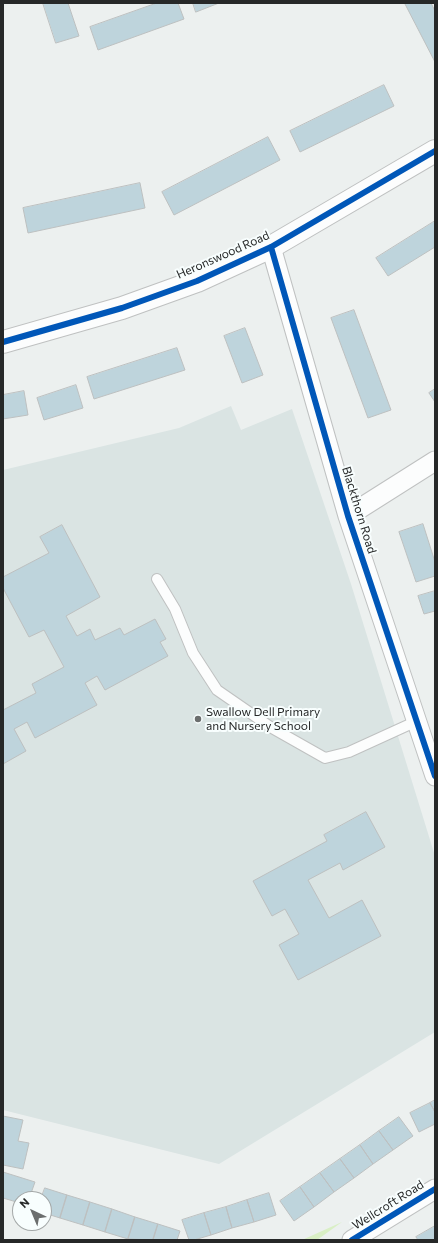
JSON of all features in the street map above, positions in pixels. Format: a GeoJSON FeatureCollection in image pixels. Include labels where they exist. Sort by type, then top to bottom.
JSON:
{"type":"FeatureCollection","features":[{"type":"Feature","properties":{"kind":"street","name":"Heronswood Road"},"geometry":{"type":"LineString","coordinates":[[3,342],[122,308],[197,281],[271,247],[435,151]]}},
{"type":"Feature","properties":{"kind":"street","name":"Blackthorn Road"},"geometry":{"type":"LineString","coordinates":[[271,247],[348,516],[435,776]]}},
{"type":"Feature","properties":{"kind":"street"},"geometry":{"type":"LineString","coordinates":[[348,516],[435,460]]}},
{"type":"Feature","properties":{"kind":"street","name":"Wellcroft Road"},"geometry":{"type":"LineString","coordinates":[[352,1240],[435,1188]]}},
{"type":"Feature","properties":{"kind":"lane"},"geometry":{"type":"LineString","coordinates":[[157,579],[175,609],[193,654],[217,690],[272,728],[325,758],[349,752],[416,721]]}},
{"type":"Feature","properties":{"kind":"shaded area","name":"Swallow Dell Primary and Nursery School"},"geometry":{"type":"Polygon","coordinates":[[[231,406],[241,430],[292,409],[351,584],[435,856],[435,1032],[219,1164],[3,1110],[3,470],[179,428],[231,406]]]}},
{"type":"Feature","properties":{"kind":"green space"},"geometry":{"type":"Polygon","coordinates":[[[342,1222],[317,1240],[302,1240],[342,1222]]]}},
{"type":"Feature","properties":{"kind":"building"},"geometry":{"type":"Polygon","coordinates":[[[43,3],[68,3],[79,36],[56,43],[43,3]]]}},
{"type":"Feature","properties":{"kind":"building"},"geometry":{"type":"Polygon","coordinates":[[[157,3],[178,3],[184,19],[98,50],[90,27],[157,3]]]}},
{"type":"Feature","properties":{"kind":"building"},"geometry":{"type":"Polygon","coordinates":[[[193,3],[219,3],[196,12],[193,3]]]}},
{"type":"Feature","properties":{"kind":"building"},"geometry":{"type":"Polygon","coordinates":[[[431,3],[435,11],[435,62],[405,4],[431,3]]]}},
{"type":"Feature","properties":{"kind":"building"},"geometry":{"type":"Polygon","coordinates":[[[384,85],[394,106],[300,152],[290,131],[384,85]]]}},
{"type":"Feature","properties":{"kind":"building"},"geometry":{"type":"Polygon","coordinates":[[[268,137],[280,160],[174,215],[162,192],[268,137]]]}},
{"type":"Feature","properties":{"kind":"building"},"geometry":{"type":"Polygon","coordinates":[[[140,183],[145,208],[28,233],[23,208],[140,183]]]}},
{"type":"Feature","properties":{"kind":"building"},"geometry":{"type":"Polygon","coordinates":[[[435,221],[435,247],[388,276],[376,258],[435,221]]]}},
{"type":"Feature","properties":{"kind":"building"},"geometry":{"type":"Polygon","coordinates":[[[354,310],[391,410],[368,418],[331,318],[354,310]]]}},
{"type":"Feature","properties":{"kind":"building"},"geometry":{"type":"Polygon","coordinates":[[[245,328],[263,375],[242,383],[224,336],[245,328]]]}},
{"type":"Feature","properties":{"kind":"building"},"geometry":{"type":"Polygon","coordinates":[[[177,348],[185,370],[94,399],[87,377],[177,348]]]}},
{"type":"Feature","properties":{"kind":"building"},"geometry":{"type":"Polygon","coordinates":[[[76,385],[83,408],[44,420],[37,398],[76,385]]]}},
{"type":"Feature","properties":{"kind":"building"},"geometry":{"type":"Polygon","coordinates":[[[435,389],[435,402],[429,393],[435,389]]]}},
{"type":"Feature","properties":{"kind":"building"},"geometry":{"type":"Polygon","coordinates":[[[24,391],[28,415],[3,419],[3,395],[24,391]]]}},
{"type":"Feature","properties":{"kind":"building"},"geometry":{"type":"Polygon","coordinates":[[[423,524],[435,562],[435,576],[416,582],[399,532],[423,524]]]}},
{"type":"Feature","properties":{"kind":"building"},"geometry":{"type":"Polygon","coordinates":[[[62,525],[100,597],[66,616],[77,636],[90,629],[95,640],[120,628],[124,635],[155,619],[166,639],[160,642],[168,656],[105,690],[97,676],[85,683],[97,705],[35,738],[27,722],[14,729],[26,751],[3,764],[3,710],[36,693],[32,684],[64,667],[44,630],[29,637],[3,588],[3,577],[49,553],[40,537],[62,525]]]}},
{"type":"Feature","properties":{"kind":"building"},"geometry":{"type":"Polygon","coordinates":[[[435,591],[435,611],[424,614],[418,596],[435,591]]]}},
{"type":"Feature","properties":{"kind":"building"},"geometry":{"type":"Polygon","coordinates":[[[366,812],[385,847],[343,870],[340,863],[308,880],[329,918],[362,900],[381,936],[298,980],[279,945],[299,934],[285,909],[272,916],[253,881],[327,841],[324,835],[366,812]]]}},
{"type":"Feature","properties":{"kind":"building"},"geometry":{"type":"Polygon","coordinates":[[[435,1100],[435,1112],[430,1103],[435,1100]]]}},
{"type":"Feature","properties":{"kind":"building"},"geometry":{"type":"Polygon","coordinates":[[[430,1103],[435,1112],[435,1124],[419,1132],[410,1113],[430,1103]]]}},
{"type":"Feature","properties":{"kind":"building"},"geometry":{"type":"Polygon","coordinates":[[[3,1116],[23,1120],[18,1141],[29,1143],[23,1169],[3,1165],[3,1116]]]}},
{"type":"Feature","properties":{"kind":"building"},"geometry":{"type":"Polygon","coordinates":[[[399,1117],[413,1136],[393,1150],[379,1131],[399,1117]]]}},
{"type":"Feature","properties":{"kind":"building"},"geometry":{"type":"Polygon","coordinates":[[[379,1131],[393,1150],[373,1164],[360,1145],[379,1131]]]}},
{"type":"Feature","properties":{"kind":"building"},"geometry":{"type":"Polygon","coordinates":[[[360,1145],[373,1164],[354,1178],[340,1159],[360,1145]]]}},
{"type":"Feature","properties":{"kind":"building"},"geometry":{"type":"Polygon","coordinates":[[[340,1159],[354,1178],[334,1192],[320,1173],[340,1159]]]}},
{"type":"Feature","properties":{"kind":"building"},"geometry":{"type":"Polygon","coordinates":[[[3,1172],[35,1182],[32,1191],[12,1191],[12,1201],[3,1198],[3,1172]]]}},
{"type":"Feature","properties":{"kind":"building"},"geometry":{"type":"Polygon","coordinates":[[[320,1173],[334,1192],[314,1207],[300,1187],[320,1173]]]}},
{"type":"Feature","properties":{"kind":"building"},"geometry":{"type":"Polygon","coordinates":[[[300,1187],[314,1207],[294,1221],[280,1201],[300,1187]]]}},
{"type":"Feature","properties":{"kind":"building"},"geometry":{"type":"Polygon","coordinates":[[[45,1188],[67,1195],[60,1218],[52,1216],[52,1191],[44,1191],[45,1188]]]}},
{"type":"Feature","properties":{"kind":"building"},"geometry":{"type":"Polygon","coordinates":[[[269,1193],[276,1215],[254,1222],[247,1200],[269,1193]]]}},
{"type":"Feature","properties":{"kind":"building"},"geometry":{"type":"Polygon","coordinates":[[[67,1195],[90,1202],[83,1225],[60,1218],[67,1195]]]}},
{"type":"Feature","properties":{"kind":"building"},"geometry":{"type":"Polygon","coordinates":[[[247,1200],[254,1222],[232,1228],[226,1207],[247,1200]]]}},
{"type":"Feature","properties":{"kind":"building"},"geometry":{"type":"Polygon","coordinates":[[[90,1202],[112,1209],[105,1232],[83,1225],[90,1202]]]}},
{"type":"Feature","properties":{"kind":"building"},"geometry":{"type":"Polygon","coordinates":[[[226,1207],[232,1228],[211,1235],[204,1213],[226,1207]]]}},
{"type":"Feature","properties":{"kind":"building"},"geometry":{"type":"Polygon","coordinates":[[[112,1209],[135,1217],[128,1239],[105,1232],[112,1209]]]}},
{"type":"Feature","properties":{"kind":"building"},"geometry":{"type":"Polygon","coordinates":[[[204,1213],[211,1235],[189,1240],[182,1220],[204,1213]]]}},
{"type":"Feature","properties":{"kind":"building"},"geometry":{"type":"Polygon","coordinates":[[[135,1217],[158,1224],[153,1240],[128,1239],[135,1217]]]}},
{"type":"Feature","properties":{"kind":"building"},"geometry":{"type":"Polygon","coordinates":[[[158,1224],[180,1231],[177,1240],[153,1240],[158,1224]]]}},
{"type":"Feature","properties":{"kind":"building"},"geometry":{"type":"Polygon","coordinates":[[[435,1226],[435,1240],[418,1240],[416,1237],[435,1226]]]}},
{"type":"Feature","properties":{"kind":"cycle path"},"geometry":{"type":"LineString","coordinates":[[3,342],[122,308],[197,281],[271,247],[435,151]]}},
{"type":"Feature","properties":{"kind":"cycle path"},"geometry":{"type":"LineString","coordinates":[[271,247],[348,516],[435,776]]}},
{"type":"Feature","properties":{"kind":"cycle path"},"geometry":{"type":"LineString","coordinates":[[352,1240],[435,1189]]}},
{"type":"Feature","properties":{"kind":"place","name":"Swallow Dell Primary and Nursery School"},"geometry":{"type":"Point","coordinates":[198,719]}}]}
